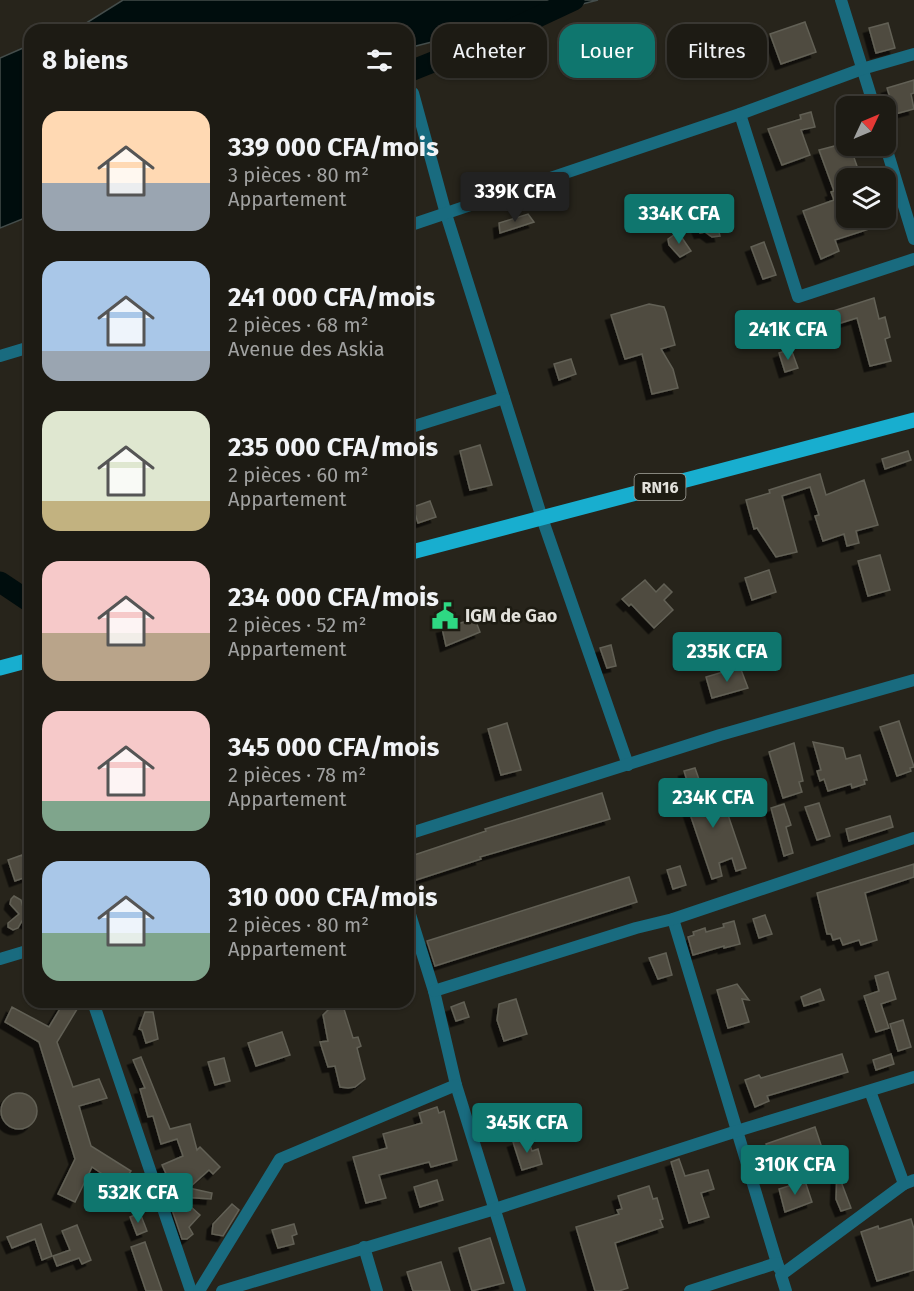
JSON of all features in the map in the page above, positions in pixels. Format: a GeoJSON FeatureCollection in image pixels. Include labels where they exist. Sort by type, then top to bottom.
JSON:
{"type":"FeatureCollection","features":[{"type":"Feature","properties":{"kind":"main road","name":"RN16"},"geometry":{"type":"LineString","coordinates":[[414,551],[913,420]]}},
{"type":"Feature","properties":{"kind":"main road"},"geometry":{"type":"LineString","coordinates":[[0,668],[24,662]]}},
{"type":"Feature","properties":{"kind":"street"},"geometry":{"type":"LineString","coordinates":[[841,0],[871,96]]}},
{"type":"Feature","properties":{"kind":"street"},"geometry":{"type":"LineString","coordinates":[[414,223],[740,114],[862,69],[914,54]]}},
{"type":"Feature","properties":{"kind":"street"},"geometry":{"type":"LineString","coordinates":[[414,97],[447,214],[542,518],[628,765]]}},
{"type":"Feature","properties":{"kind":"street"},"geometry":{"type":"LineString","coordinates":[[740,114],[798,297],[914,259]]}},
{"type":"Feature","properties":{"kind":"street"},"geometry":{"type":"LineString","coordinates":[[889,156],[914,239]]}},
{"type":"Feature","properties":{"kind":"street"},"geometry":{"type":"LineString","coordinates":[[0,356],[24,349]]}},
{"type":"Feature","properties":{"kind":"street"},"geometry":{"type":"LineString","coordinates":[[414,426],[504,398]]}},
{"type":"Feature","properties":{"kind":"street"},"geometry":{"type":"LineString","coordinates":[[414,832],[720,735],[914,680]]}},
{"type":"Feature","properties":{"kind":"street"},"geometry":{"type":"LineString","coordinates":[[434,991],[636,928],[673,919],[914,838]]}},
{"type":"Feature","properties":{"kind":"street"},"geometry":{"type":"LineString","coordinates":[[673,919],[786,1291]]}},
{"type":"Feature","properties":{"kind":"street"},"geometry":{"type":"LineString","coordinates":[[414,927],[434,991],[456,1085],[520,1291]]}},
{"type":"Feature","properties":{"kind":"street"},"geometry":{"type":"LineString","coordinates":[[0,959],[24,952]]}},
{"type":"Feature","properties":{"kind":"street"},"geometry":{"type":"LineString","coordinates":[[95,1008],[191,1291]]}},
{"type":"Feature","properties":{"kind":"street"},"geometry":{"type":"LineString","coordinates":[[222,1291],[495,1209],[914,1077]]}},
{"type":"Feature","properties":{"kind":"street"},"geometry":{"type":"LineString","coordinates":[[199,1291],[280,1159],[456,1085]]}},
{"type":"Feature","properties":{"kind":"street"},"geometry":{"type":"LineString","coordinates":[[690,1291],[779,1269],[909,1182],[870,1091]]}},
{"type":"Feature","properties":{"kind":"street"},"geometry":{"type":"LineString","coordinates":[[364,1247],[377,1291]]}},
{"type":"Feature","properties":{"kind":"shaded area"},"geometry":{"type":"Polygon","coordinates":[[[123,0],[598,0],[503,24],[432,24],[432,42],[414,46],[414,24],[85,24],[123,0]]]}},
{"type":"Feature","properties":{"kind":"shaded area"},"geometry":{"type":"Polygon","coordinates":[[[24,48],[24,218],[0,228],[0,58],[24,48]]]}},
{"type":"Feature","properties":{"kind":"building"},"geometry":{"type":"Polygon","coordinates":[[[805,22],[816,52],[781,64],[770,34],[805,22]]]}},
{"type":"Feature","properties":{"kind":"building"},"geometry":{"type":"Polygon","coordinates":[[[888,23],[895,48],[876,53],[869,28],[888,23]]]}},
{"type":"Feature","properties":{"kind":"building"},"geometry":{"type":"Polygon","coordinates":[[[914,80],[914,93],[911,94],[914,109],[896,114],[896,96],[889,96],[887,88],[914,80]]]}},
{"type":"Feature","properties":{"kind":"building"},"geometry":{"type":"Polygon","coordinates":[[[811,112],[815,127],[801,130],[810,155],[782,165],[768,129],[801,119],[800,115],[811,112]]]}},
{"type":"Feature","properties":{"kind":"building"},"geometry":{"type":"Polygon","coordinates":[[[836,146],[836,156],[853,156],[858,168],[836,168],[836,228],[869,229],[835,240],[839,251],[821,259],[803,211],[834,200],[831,192],[834,191],[819,150],[836,146]]]}},
{"type":"Feature","properties":{"kind":"building"},"geometry":{"type":"Polygon","coordinates":[[[707,208],[714,212],[720,236],[712,237],[705,232],[700,233],[695,222],[700,220],[699,215],[707,208]]]}},
{"type":"Feature","properties":{"kind":"building"},"geometry":{"type":"Polygon","coordinates":[[[528,214],[534,222],[500,233],[499,223],[528,214]]]}},
{"type":"Feature","properties":{"kind":"building"},"geometry":{"type":"Polygon","coordinates":[[[678,232],[691,251],[680,257],[669,245],[668,239],[678,232]]]}},
{"type":"Feature","properties":{"kind":"building"},"geometry":{"type":"Polygon","coordinates":[[[764,242],[776,275],[763,279],[751,247],[764,242]]]}},
{"type":"Feature","properties":{"kind":"building"},"geometry":{"type":"Polygon","coordinates":[[[874,298],[879,319],[885,317],[890,337],[885,339],[891,361],[870,366],[857,318],[831,326],[827,313],[874,298]]]}},
{"type":"Feature","properties":{"kind":"building"},"geometry":{"type":"Polygon","coordinates":[[[649,304],[664,307],[666,312],[675,345],[661,349],[673,369],[678,388],[652,394],[642,354],[625,359],[611,315],[649,304]]]}},
{"type":"Feature","properties":{"kind":"building"},"geometry":{"type":"Polygon","coordinates":[[[791,349],[798,368],[785,372],[779,353],[791,349]]]}},
{"type":"Feature","properties":{"kind":"building"},"geometry":{"type":"Polygon","coordinates":[[[571,359],[576,374],[559,380],[554,364],[571,359]]]}},
{"type":"Feature","properties":{"kind":"building"},"geometry":{"type":"Polygon","coordinates":[[[480,445],[492,485],[470,490],[460,451],[480,445]]]}},
{"type":"Feature","properties":{"kind":"building"},"geometry":{"type":"Polygon","coordinates":[[[908,451],[911,460],[885,469],[882,459],[908,451]]]}},
{"type":"Feature","properties":{"kind":"building"},"geometry":{"type":"Polygon","coordinates":[[[820,474],[826,495],[864,480],[878,525],[856,531],[859,543],[847,546],[844,534],[823,541],[815,516],[819,515],[810,487],[782,496],[797,552],[776,557],[757,528],[754,529],[746,500],[770,493],[769,490],[820,474]]]}},
{"type":"Feature","properties":{"kind":"building"},"geometry":{"type":"Polygon","coordinates":[[[430,501],[436,517],[418,523],[414,507],[430,501]]]}},
{"type":"Feature","properties":{"kind":"building"},"geometry":{"type":"Polygon","coordinates":[[[880,555],[890,590],[868,596],[858,561],[880,555]]]}},
{"type":"Feature","properties":{"kind":"building"},"geometry":{"type":"Polygon","coordinates":[[[769,570],[776,592],[752,600],[745,578],[769,570]]]}},
{"type":"Feature","properties":{"kind":"building"},"geometry":{"type":"Polygon","coordinates":[[[645,580],[656,592],[664,584],[672,592],[664,600],[673,610],[654,628],[631,604],[629,606],[622,599],[645,580]]]}},
{"type":"Feature","properties":{"kind":"building"},"geometry":{"type":"Polygon","coordinates":[[[475,619],[480,632],[446,646],[442,628],[475,619]]]}},
{"type":"Feature","properties":{"kind":"building"},"geometry":{"type":"Polygon","coordinates":[[[611,645],[616,666],[607,668],[600,648],[611,645]]]}},
{"type":"Feature","properties":{"kind":"building"},"geometry":{"type":"Polygon","coordinates":[[[740,667],[748,688],[712,698],[706,677],[740,667]]]}},
{"type":"Feature","properties":{"kind":"building"},"geometry":{"type":"Polygon","coordinates":[[[899,721],[914,767],[910,768],[911,771],[897,776],[880,727],[899,721]]]}},
{"type":"Feature","properties":{"kind":"building"},"geometry":{"type":"Polygon","coordinates":[[[507,723],[521,770],[501,775],[488,729],[507,723]]]}},
{"type":"Feature","properties":{"kind":"building"},"geometry":{"type":"Polygon","coordinates":[[[813,742],[843,748],[846,759],[860,755],[867,780],[864,780],[865,784],[852,788],[851,784],[828,791],[824,779],[820,781],[817,771],[821,770],[813,742]]]}},
{"type":"Feature","properties":{"kind":"building"},"geometry":{"type":"Polygon","coordinates":[[[794,743],[803,781],[799,782],[802,792],[783,798],[769,752],[794,743]]]}},
{"type":"Feature","properties":{"kind":"building"},"geometry":{"type":"Polygon","coordinates":[[[695,768],[707,802],[722,797],[746,868],[736,871],[732,858],[719,863],[722,876],[712,879],[688,808],[695,806],[684,771],[695,768]]]}},
{"type":"Feature","properties":{"kind":"building"},"geometry":{"type":"Polygon","coordinates":[[[602,793],[610,819],[480,857],[481,859],[414,881],[414,855],[486,831],[485,829],[602,793]]]}},
{"type":"Feature","properties":{"kind":"building"},"geometry":{"type":"Polygon","coordinates":[[[819,803],[830,836],[817,840],[805,807],[819,803]]]}},
{"type":"Feature","properties":{"kind":"building"},"geometry":{"type":"Polygon","coordinates":[[[784,804],[791,825],[786,827],[793,853],[784,856],[771,808],[784,804]]]}},
{"type":"Feature","properties":{"kind":"building"},"geometry":{"type":"Polygon","coordinates":[[[890,816],[893,827],[849,841],[846,829],[890,816]]]}},
{"type":"Feature","properties":{"kind":"building"},"geometry":{"type":"Polygon","coordinates":[[[22,855],[24,878],[15,881],[8,860],[22,855]]]}},
{"type":"Feature","properties":{"kind":"building"},"geometry":{"type":"Polygon","coordinates":[[[914,864],[914,877],[865,893],[877,940],[861,945],[859,940],[843,945],[840,938],[833,940],[831,934],[827,934],[817,893],[914,864]]]}},
{"type":"Feature","properties":{"kind":"building"},"geometry":{"type":"Polygon","coordinates":[[[680,866],[686,885],[673,889],[667,870],[680,866]]]}},
{"type":"Feature","properties":{"kind":"building"},"geometry":{"type":"Polygon","coordinates":[[[629,877],[637,902],[435,966],[427,941],[629,877]]]}},
{"type":"Feature","properties":{"kind":"building"},"geometry":{"type":"Polygon","coordinates":[[[14,896],[21,900],[24,911],[24,922],[22,921],[18,928],[13,930],[8,927],[8,923],[19,914],[10,904],[14,896]]]}},
{"type":"Feature","properties":{"kind":"building"},"geometry":{"type":"Polygon","coordinates":[[[765,915],[772,934],[759,938],[753,919],[765,915]]]}},
{"type":"Feature","properties":{"kind":"building"},"geometry":{"type":"Polygon","coordinates":[[[734,921],[740,944],[693,955],[688,937],[694,935],[693,932],[705,928],[706,932],[724,927],[723,924],[734,921]]]}},
{"type":"Feature","properties":{"kind":"building"},"geometry":{"type":"Polygon","coordinates":[[[666,953],[672,975],[658,979],[649,958],[666,953]]]}},
{"type":"Feature","properties":{"kind":"building"},"geometry":{"type":"Polygon","coordinates":[[[888,972],[896,999],[881,1004],[889,1028],[876,1032],[864,996],[879,991],[875,976],[888,972]]]}},
{"type":"Feature","properties":{"kind":"building"},"geometry":{"type":"Polygon","coordinates":[[[737,984],[749,1000],[742,999],[749,1022],[728,1028],[717,990],[737,984]]]}},
{"type":"Feature","properties":{"kind":"building"},"geometry":{"type":"Polygon","coordinates":[[[820,989],[824,1000],[804,1006],[801,997],[820,989]]]}},
{"type":"Feature","properties":{"kind":"building"},"geometry":{"type":"Polygon","coordinates":[[[516,999],[527,1034],[504,1041],[497,1020],[499,1004],[516,999]]]}},
{"type":"Feature","properties":{"kind":"building"},"geometry":{"type":"Polygon","coordinates":[[[464,1002],[469,1017],[456,1021],[451,1007],[464,1002]]]}},
{"type":"Feature","properties":{"kind":"building"},"geometry":{"type":"Polygon","coordinates":[[[12,1007],[49,1027],[60,1008],[78,1008],[57,1042],[73,1087],[99,1079],[107,1098],[79,1106],[91,1146],[131,1171],[120,1186],[92,1167],[75,1202],[58,1194],[75,1159],[39,1042],[5,1022],[12,1007]]]}},
{"type":"Feature","properties":{"kind":"building"},"geometry":{"type":"Polygon","coordinates":[[[329,1009],[344,1009],[353,1038],[358,1037],[361,1046],[357,1048],[365,1079],[355,1087],[340,1087],[335,1066],[328,1067],[320,1042],[328,1041],[323,1015],[329,1009]]]}},
{"type":"Feature","properties":{"kind":"building"},"geometry":{"type":"Polygon","coordinates":[[[145,1012],[153,1012],[158,1039],[146,1043],[142,1030],[139,1029],[145,1012]]]}},
{"type":"Feature","properties":{"kind":"building"},"geometry":{"type":"Polygon","coordinates":[[[903,1020],[911,1047],[898,1051],[890,1024],[903,1020]]]}},
{"type":"Feature","properties":{"kind":"building"},"geometry":{"type":"Polygon","coordinates":[[[282,1032],[290,1055],[256,1066],[248,1043],[282,1032]]]}},
{"type":"Feature","properties":{"kind":"building"},"geometry":{"type":"Polygon","coordinates":[[[842,1054],[848,1072],[767,1096],[769,1101],[755,1107],[745,1080],[759,1075],[761,1078],[842,1054]]]}},
{"type":"Feature","properties":{"kind":"building"},"geometry":{"type":"Polygon","coordinates":[[[891,1054],[894,1064],[876,1070],[873,1060],[891,1054]]]}},
{"type":"Feature","properties":{"kind":"building"},"geometry":{"type":"Polygon","coordinates":[[[141,1057],[170,1129],[190,1124],[197,1150],[200,1147],[220,1167],[213,1174],[209,1170],[189,1188],[212,1193],[211,1199],[180,1197],[200,1215],[189,1227],[193,1234],[187,1239],[182,1239],[162,1180],[168,1178],[162,1165],[183,1156],[177,1139],[161,1144],[153,1116],[148,1117],[140,1089],[145,1088],[133,1060],[141,1057]]]}},
{"type":"Feature","properties":{"kind":"building"},"geometry":{"type":"Polygon","coordinates":[[[224,1058],[230,1081],[215,1085],[208,1062],[224,1058]]]}},
{"type":"Feature","properties":{"kind":"building"},"geometry":{"type":"Polygon","coordinates":[[[19,1093],[31,1099],[37,1111],[31,1123],[19,1129],[7,1123],[1,1111],[7,1099],[19,1093]]]}},
{"type":"Feature","properties":{"kind":"building"},"geometry":{"type":"Polygon","coordinates":[[[437,1107],[439,1113],[444,1111],[457,1160],[431,1167],[429,1162],[379,1175],[386,1198],[366,1203],[353,1157],[387,1148],[383,1134],[422,1123],[419,1113],[437,1107]]]}},
{"type":"Feature","properties":{"kind":"building"},"geometry":{"type":"Polygon","coordinates":[[[815,1127],[824,1154],[808,1154],[805,1146],[771,1158],[766,1144],[815,1127]]]}},
{"type":"Feature","properties":{"kind":"building"},"geometry":{"type":"Polygon","coordinates":[[[527,1137],[532,1151],[538,1149],[542,1164],[522,1170],[513,1142],[527,1137]]]}},
{"type":"Feature","properties":{"kind":"building"},"geometry":{"type":"Polygon","coordinates":[[[679,1159],[685,1176],[708,1170],[714,1189],[701,1193],[709,1217],[689,1223],[671,1162],[679,1159]]]}},
{"type":"Feature","properties":{"kind":"building"},"geometry":{"type":"Polygon","coordinates":[[[837,1171],[851,1208],[841,1211],[836,1199],[837,1171]]]}},
{"type":"Feature","properties":{"kind":"building"},"geometry":{"type":"Polygon","coordinates":[[[437,1180],[443,1200],[420,1207],[414,1187],[437,1180]]]}},
{"type":"Feature","properties":{"kind":"building"},"geometry":{"type":"Polygon","coordinates":[[[805,1181],[812,1202],[785,1212],[779,1189],[805,1181]]]}},
{"type":"Feature","properties":{"kind":"building"},"geometry":{"type":"Polygon","coordinates":[[[649,1186],[653,1199],[657,1198],[663,1227],[615,1243],[628,1288],[619,1291],[595,1291],[576,1227],[619,1214],[617,1210],[622,1209],[618,1196],[649,1186]]]}},
{"type":"Feature","properties":{"kind":"building"},"geometry":{"type":"Polygon","coordinates":[[[232,1204],[239,1210],[223,1236],[212,1234],[213,1224],[232,1204]]]}},
{"type":"Feature","properties":{"kind":"building"},"geometry":{"type":"Polygon","coordinates":[[[140,1213],[147,1231],[137,1235],[130,1217],[140,1213]]]}},
{"type":"Feature","properties":{"kind":"building"},"geometry":{"type":"Polygon","coordinates":[[[911,1219],[914,1229],[914,1270],[877,1281],[861,1232],[911,1219]]]}},
{"type":"Feature","properties":{"kind":"building"},"geometry":{"type":"Polygon","coordinates":[[[41,1224],[52,1256],[42,1260],[35,1239],[12,1248],[7,1237],[41,1224]]]}},
{"type":"Feature","properties":{"kind":"building"},"geometry":{"type":"Polygon","coordinates":[[[294,1224],[297,1234],[292,1236],[294,1244],[278,1248],[272,1230],[294,1224]]]}},
{"type":"Feature","properties":{"kind":"building"},"geometry":{"type":"Polygon","coordinates":[[[77,1225],[91,1260],[82,1264],[79,1258],[57,1266],[53,1256],[70,1250],[62,1231],[77,1225]]]}},
{"type":"Feature","properties":{"kind":"building"},"geometry":{"type":"Polygon","coordinates":[[[490,1238],[504,1283],[472,1291],[459,1248],[490,1238]]]}},
{"type":"Feature","properties":{"kind":"building"},"geometry":{"type":"Polygon","coordinates":[[[145,1242],[162,1291],[146,1291],[131,1247],[145,1242]]]}},
{"type":"Feature","properties":{"kind":"building"},"geometry":{"type":"Polygon","coordinates":[[[441,1262],[450,1291],[413,1291],[407,1272],[441,1262]]]}},
{"type":"Feature","properties":{"kind":"waterway"},"geometry":{"type":"LineString","coordinates":[[414,70],[493,38],[574,0]]}},
{"type":"Feature","properties":{"kind":"waterway"},"geometry":{"type":"LineString","coordinates":[[0,582],[24,598]]}},
{"type":"Feature","properties":{"kind":"place","name":"IGM de Gao"},"geometry":{"type":"Point","coordinates":[445,616]}}]}
